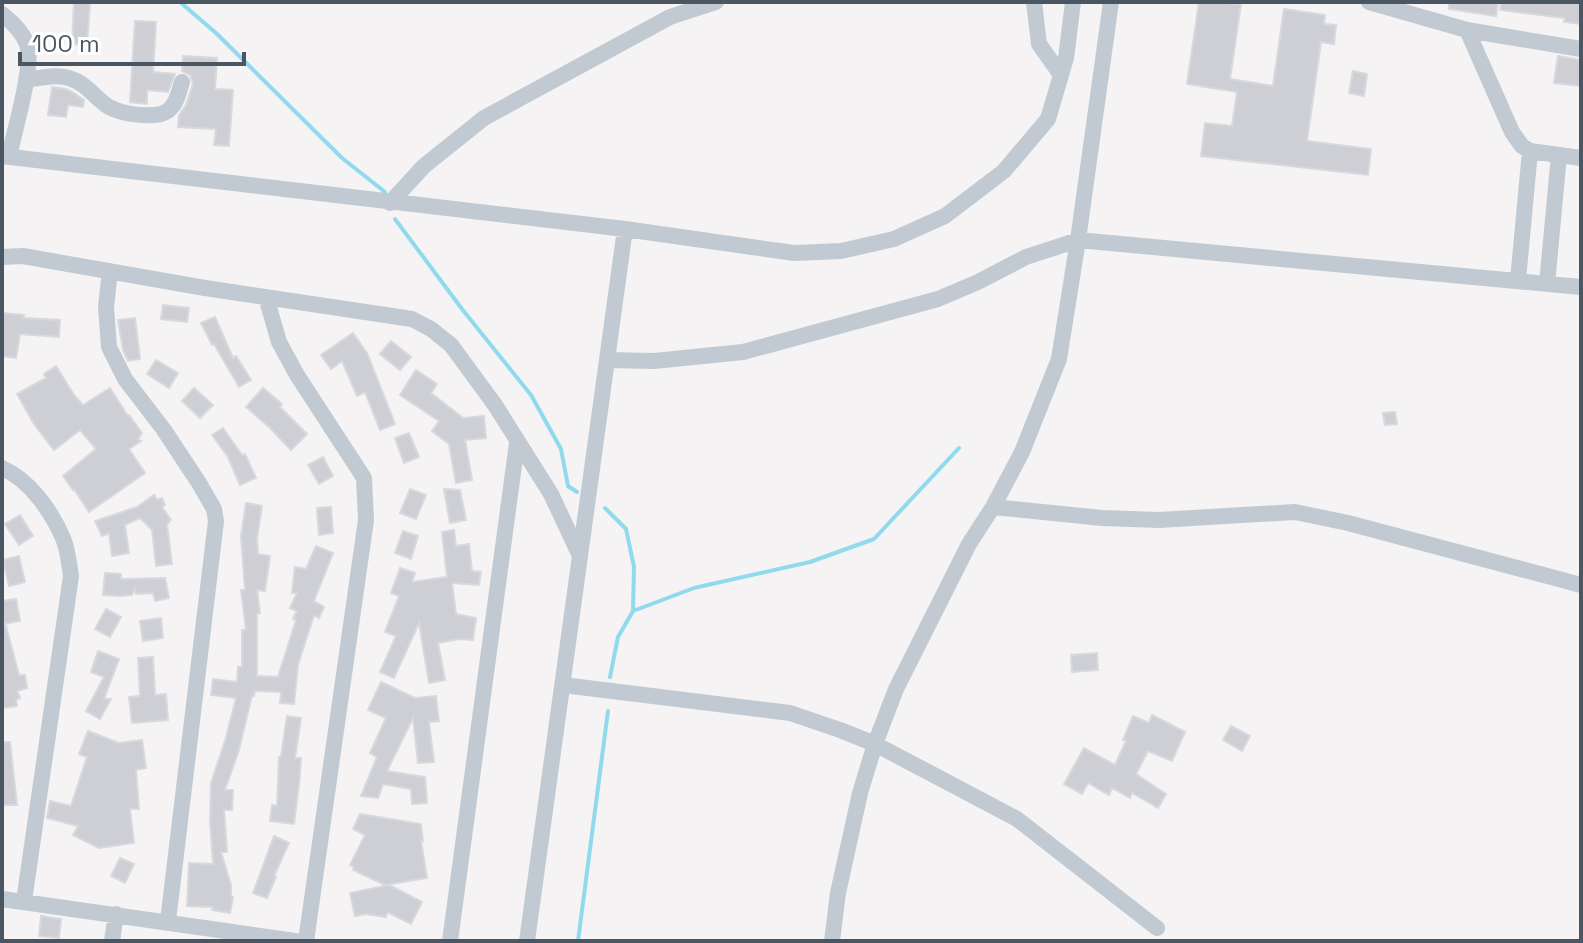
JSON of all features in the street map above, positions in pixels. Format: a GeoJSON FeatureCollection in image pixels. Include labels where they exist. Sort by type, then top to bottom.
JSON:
{"type":"FeatureCollection","features":[{"type":"Feature","properties":{"kind":"street"},"geometry":{"type":"LineString","coordinates":[[390,203],[424,166],[484,118],[670,17],[716,2]]}},
{"type":"Feature","properties":{"kind":"street"},"geometry":{"type":"LineString","coordinates":[[1034,2],[1039,44],[1061,75]]}},
{"type":"Feature","properties":{"kind":"street"},"geometry":{"type":"LineString","coordinates":[[2,14],[20,31],[28,47],[29,67],[5,156],[625,229],[794,253],[841,251],[894,239],[945,216],[1004,171],[1048,119],[1066,58],[1073,2]]}},
{"type":"Feature","properties":{"kind":"street"},"geometry":{"type":"LineString","coordinates":[[832,941],[838,893],[860,793],[896,689],[969,544],[1022,452],[1059,359],[1111,2]]}},
{"type":"Feature","properties":{"kind":"street"},"geometry":{"type":"LineString","coordinates":[[1369,2],[1467,30],[1581,49]]}},
{"type":"Feature","properties":{"kind":"street"},"geometry":{"type":"LineString","coordinates":[[1467,30],[1512,132],[1522,146],[1530,151],[1581,158]]}},
{"type":"Feature","properties":{"kind":"street"},"geometry":{"type":"LineString","coordinates":[[26,80],[55,76],[71,78],[90,89],[109,107],[151,116],[167,112],[176,101],[182,82]]}},
{"type":"Feature","properties":{"kind":"street"},"geometry":{"type":"LineString","coordinates":[[1518,280],[1530,151]]}},
{"type":"Feature","properties":{"kind":"street"},"geometry":{"type":"LineString","coordinates":[[1547,284],[1559,155]]}},
{"type":"Feature","properties":{"kind":"street"},"geometry":{"type":"LineString","coordinates":[[527,941],[625,229]]}},
{"type":"Feature","properties":{"kind":"street"},"geometry":{"type":"LineString","coordinates":[[607,360],[654,361],[743,352],[938,299],[1026,257],[1078,240],[1581,287]]}},
{"type":"Feature","properties":{"kind":"street"},"geometry":{"type":"LineString","coordinates":[[2,257],[23,256],[412,319],[451,345],[499,412],[551,494],[580,557]]}},
{"type":"Feature","properties":{"kind":"street"},"geometry":{"type":"LineString","coordinates":[[110,271],[106,307],[109,347],[125,379],[199,483],[214,509],[216,521],[168,921]]}},
{"type":"Feature","properties":{"kind":"street"},"geometry":{"type":"LineString","coordinates":[[266,297],[279,342],[364,478],[366,520],[306,941]]}},
{"type":"Feature","properties":{"kind":"street"},"geometry":{"type":"LineString","coordinates":[[450,941],[517,443]]}},
{"type":"Feature","properties":{"kind":"street"},"geometry":{"type":"LineString","coordinates":[[2,468],[17,475],[45,506],[64,540],[71,576],[24,901]]}},
{"type":"Feature","properties":{"kind":"street"},"geometry":{"type":"LineString","coordinates":[[993,507],[1102,518],[1159,520],[1295,512],[1348,523],[1581,585]]}},
{"type":"Feature","properties":{"kind":"street"},"geometry":{"type":"LineString","coordinates":[[563,685],[790,713],[875,744],[1017,819],[1157,928]]}},
{"type":"Feature","properties":{"kind":"street"},"geometry":{"type":"LineString","coordinates":[[2,899],[168,921],[230,936],[295,941]]}},
{"type":"Feature","properties":{"kind":"street"},"geometry":{"type":"LineString","coordinates":[[112,941],[116,914]]}},
{"type":"Feature","properties":{"kind":"building"},"geometry":{"type":"Polygon","coordinates":[[[74,2],[90,2],[87,45],[72,44],[74,2]]]}},
{"type":"Feature","properties":{"kind":"building"},"geometry":{"type":"Polygon","coordinates":[[[1199,2],[1241,4],[1230,79],[1273,86],[1284,9],[1325,15],[1324,24],[1336,25],[1334,44],[1321,42],[1307,141],[1371,149],[1368,175],[1201,156],[1205,123],[1232,126],[1237,92],[1187,84],[1199,2]]]}},
{"type":"Feature","properties":{"kind":"building"},"geometry":{"type":"Polygon","coordinates":[[[1449,2],[1498,2],[1496,16],[1449,9],[1449,2]]]}},
{"type":"Feature","properties":{"kind":"building"},"geometry":{"type":"Polygon","coordinates":[[[1501,2],[1581,2],[1581,24],[1564,22],[1565,18],[1500,10],[1501,2]]]}},
{"type":"Feature","properties":{"kind":"building"},"geometry":{"type":"Polygon","coordinates":[[[135,21],[156,22],[153,72],[175,74],[168,92],[147,90],[147,104],[130,102],[135,21]]]}},
{"type":"Feature","properties":{"kind":"building"},"geometry":{"type":"Polygon","coordinates":[[[183,56],[217,58],[215,89],[233,90],[229,146],[214,145],[216,129],[178,127],[179,115],[193,84],[190,75],[182,71],[183,56]]]}},
{"type":"Feature","properties":{"kind":"building"},"geometry":{"type":"Polygon","coordinates":[[[1558,56],[1581,60],[1581,86],[1554,83],[1558,56]]]}},
{"type":"Feature","properties":{"kind":"building"},"geometry":{"type":"Polygon","coordinates":[[[1353,71],[1367,74],[1364,96],[1349,93],[1353,71]]]}},
{"type":"Feature","properties":{"kind":"building"},"geometry":{"type":"Polygon","coordinates":[[[52,87],[74,93],[84,100],[83,107],[68,105],[66,117],[48,115],[52,87]]]}},
{"type":"Feature","properties":{"kind":"building"},"geometry":{"type":"Polygon","coordinates":[[[163,305],[189,308],[187,322],[161,319],[163,305]]]}},
{"type":"Feature","properties":{"kind":"building"},"geometry":{"type":"Polygon","coordinates":[[[2,313],[24,315],[23,318],[60,320],[59,337],[20,334],[16,358],[2,356],[2,313]]]}},
{"type":"Feature","properties":{"kind":"building"},"geometry":{"type":"Polygon","coordinates":[[[215,317],[233,358],[236,356],[251,380],[239,387],[201,323],[215,317]]]}},
{"type":"Feature","properties":{"kind":"building"},"geometry":{"type":"Polygon","coordinates":[[[135,318],[140,359],[128,361],[118,320],[135,318]]]}},
{"type":"Feature","properties":{"kind":"building"},"geometry":{"type":"Polygon","coordinates":[[[353,333],[367,353],[395,424],[380,430],[365,392],[357,396],[342,361],[331,369],[321,355],[353,333]]]}},
{"type":"Feature","properties":{"kind":"building"},"geometry":{"type":"Polygon","coordinates":[[[391,341],[411,357],[400,370],[380,354],[391,341]]]}},
{"type":"Feature","properties":{"kind":"building"},"geometry":{"type":"Polygon","coordinates":[[[156,360],[178,373],[169,388],[147,374],[156,360]]]}},
{"type":"Feature","properties":{"kind":"building"},"geometry":{"type":"Polygon","coordinates":[[[56,366],[83,405],[110,388],[142,433],[138,439],[141,441],[129,449],[145,473],[89,512],[63,476],[96,449],[80,430],[54,450],[17,394],[46,378],[44,374],[56,366]]]}},
{"type":"Feature","properties":{"kind":"building"},"geometry":{"type":"Polygon","coordinates":[[[416,370],[437,384],[431,393],[463,418],[484,416],[486,438],[465,440],[472,480],[456,483],[449,444],[432,431],[439,421],[400,395],[416,370]]]}},
{"type":"Feature","properties":{"kind":"building"},"geometry":{"type":"Polygon","coordinates":[[[194,388],[213,405],[200,418],[182,401],[194,388]]]}},
{"type":"Feature","properties":{"kind":"building"},"geometry":{"type":"Polygon","coordinates":[[[263,388],[282,404],[280,407],[307,434],[291,450],[246,407],[263,388]]]}},
{"type":"Feature","properties":{"kind":"building"},"geometry":{"type":"Polygon","coordinates":[[[1395,412],[1397,424],[1385,425],[1383,413],[1395,412]]]}},
{"type":"Feature","properties":{"kind":"building"},"geometry":{"type":"Polygon","coordinates":[[[223,428],[242,455],[245,454],[256,478],[240,485],[228,457],[212,435],[223,428]]]}},
{"type":"Feature","properties":{"kind":"building"},"geometry":{"type":"Polygon","coordinates":[[[409,433],[419,457],[404,463],[395,438],[409,433]]]}},
{"type":"Feature","properties":{"kind":"building"},"geometry":{"type":"Polygon","coordinates":[[[323,457],[333,476],[319,484],[308,465],[323,457]]]}},
{"type":"Feature","properties":{"kind":"building"},"geometry":{"type":"Polygon","coordinates":[[[410,489],[426,495],[416,519],[400,513],[410,489]]]}},
{"type":"Feature","properties":{"kind":"building"},"geometry":{"type":"Polygon","coordinates":[[[444,489],[460,490],[466,520],[450,523],[444,489]]]}},
{"type":"Feature","properties":{"kind":"building"},"geometry":{"type":"Polygon","coordinates":[[[154,495],[157,500],[162,498],[165,505],[162,507],[171,520],[167,524],[172,564],[156,566],[152,530],[140,518],[125,525],[129,553],[112,556],[109,533],[102,536],[95,521],[137,507],[154,495]]]}},
{"type":"Feature","properties":{"kind":"building"},"geometry":{"type":"Polygon","coordinates":[[[246,503],[262,506],[258,554],[270,556],[265,591],[257,590],[260,613],[257,614],[257,676],[278,677],[296,620],[293,619],[297,611],[290,608],[297,593],[292,593],[295,567],[306,569],[316,546],[333,553],[314,601],[324,607],[319,618],[314,615],[298,665],[294,704],[280,703],[281,692],[255,691],[252,695],[239,750],[225,790],[233,790],[232,810],[224,810],[227,852],[221,852],[233,897],[230,913],[212,910],[213,907],[187,906],[189,863],[213,864],[211,783],[236,698],[211,695],[213,679],[237,682],[238,667],[242,667],[242,630],[246,630],[241,590],[245,590],[241,536],[246,503]]]}},
{"type":"Feature","properties":{"kind":"building"},"geometry":{"type":"Polygon","coordinates":[[[331,507],[333,533],[319,535],[317,508],[331,507]]]}},
{"type":"Feature","properties":{"kind":"building"},"geometry":{"type":"Polygon","coordinates":[[[20,515],[33,536],[19,545],[5,524],[20,515]]]}},
{"type":"Feature","properties":{"kind":"building"},"geometry":{"type":"Polygon","coordinates":[[[454,530],[456,546],[469,544],[472,571],[481,572],[479,585],[452,583],[456,614],[476,618],[473,640],[438,643],[445,680],[429,683],[419,623],[394,678],[380,672],[396,636],[385,632],[399,596],[391,593],[400,568],[415,573],[412,582],[447,577],[442,532],[454,530]]]}},
{"type":"Feature","properties":{"kind":"building"},"geometry":{"type":"Polygon","coordinates":[[[403,531],[418,536],[411,559],[395,553],[403,531]]]}},
{"type":"Feature","properties":{"kind":"building"},"geometry":{"type":"Polygon","coordinates":[[[19,556],[25,582],[9,586],[3,560],[19,556]]]}},
{"type":"Feature","properties":{"kind":"building"},"geometry":{"type":"Polygon","coordinates":[[[105,573],[121,574],[121,579],[165,578],[169,598],[155,601],[153,593],[136,594],[135,589],[132,595],[103,595],[105,573]]]}},
{"type":"Feature","properties":{"kind":"building"},"geometry":{"type":"Polygon","coordinates":[[[16,599],[20,621],[4,624],[2,601],[16,599]]]}},
{"type":"Feature","properties":{"kind":"building"},"geometry":{"type":"Polygon","coordinates":[[[106,609],[121,617],[110,637],[95,629],[106,609]]]}},
{"type":"Feature","properties":{"kind":"building"},"geometry":{"type":"Polygon","coordinates":[[[161,618],[163,638],[143,641],[140,621],[161,618]]]}},
{"type":"Feature","properties":{"kind":"building"},"geometry":{"type":"Polygon","coordinates":[[[6,626],[19,675],[25,675],[27,688],[17,691],[20,698],[16,700],[17,706],[2,708],[2,627],[6,626]]]}},
{"type":"Feature","properties":{"kind":"building"},"geometry":{"type":"Polygon","coordinates":[[[98,651],[119,659],[104,699],[111,699],[100,719],[86,711],[104,677],[91,672],[98,651]]]}},
{"type":"Feature","properties":{"kind":"building"},"geometry":{"type":"Polygon","coordinates":[[[1097,653],[1098,670],[1072,672],[1071,655],[1097,653]]]}},
{"type":"Feature","properties":{"kind":"building"},"geometry":{"type":"Polygon","coordinates":[[[153,657],[155,695],[166,694],[168,720],[132,723],[129,697],[140,696],[138,658],[153,657]]]}},
{"type":"Feature","properties":{"kind":"building"},"geometry":{"type":"Polygon","coordinates":[[[381,682],[415,698],[436,696],[439,721],[429,722],[434,762],[418,763],[413,718],[387,771],[425,777],[427,803],[412,804],[411,789],[383,784],[378,798],[361,796],[377,757],[370,753],[386,718],[368,710],[381,682]]]}},
{"type":"Feature","properties":{"kind":"building"},"geometry":{"type":"Polygon","coordinates":[[[1152,715],[1185,732],[1172,761],[1148,751],[1136,774],[1166,794],[1158,808],[1132,793],[1130,798],[1112,788],[1109,795],[1088,783],[1082,794],[1064,784],[1084,748],[1115,765],[1133,716],[1149,723],[1152,715]]]}},
{"type":"Feature","properties":{"kind":"building"},"geometry":{"type":"Polygon","coordinates":[[[287,716],[301,718],[295,758],[301,758],[294,824],[270,821],[272,805],[277,806],[279,757],[287,716]]]}},
{"type":"Feature","properties":{"kind":"building"},"geometry":{"type":"Polygon","coordinates":[[[1231,726],[1250,736],[1242,751],[1223,740],[1231,726]]]}},
{"type":"Feature","properties":{"kind":"building"},"geometry":{"type":"Polygon","coordinates":[[[88,731],[119,743],[142,740],[146,768],[136,770],[139,809],[130,809],[134,843],[99,848],[73,835],[78,826],[47,818],[50,801],[71,806],[87,757],[79,754],[88,731]]]}},
{"type":"Feature","properties":{"kind":"building"},"geometry":{"type":"Polygon","coordinates":[[[2,742],[10,742],[17,805],[2,805],[2,742]]]}},
{"type":"Feature","properties":{"kind":"building"},"geometry":{"type":"Polygon","coordinates":[[[360,814],[421,824],[427,878],[385,885],[353,870],[354,867],[350,865],[365,835],[353,829],[360,814]]]}},
{"type":"Feature","properties":{"kind":"building"},"geometry":{"type":"Polygon","coordinates":[[[274,836],[289,843],[267,898],[253,893],[274,836]]]}},
{"type":"Feature","properties":{"kind":"building"},"geometry":{"type":"Polygon","coordinates":[[[120,858],[134,864],[125,883],[111,876],[120,858]]]}},
{"type":"Feature","properties":{"kind":"building"},"geometry":{"type":"Polygon","coordinates":[[[389,885],[422,902],[411,924],[387,912],[386,917],[355,916],[350,893],[389,885]]]}},
{"type":"Feature","properties":{"kind":"building"},"geometry":{"type":"Polygon","coordinates":[[[41,916],[61,919],[59,938],[39,936],[41,916]]]}},
{"type":"Feature","properties":{"kind":"waterway"},"geometry":{"type":"LineString","coordinates":[[180,2],[216,33],[342,158],[385,192]]}},
{"type":"Feature","properties":{"kind":"waterway"},"geometry":{"type":"LineString","coordinates":[[395,219],[531,395],[561,449],[568,486],[577,492]]}},
{"type":"Feature","properties":{"kind":"waterway"},"geometry":{"type":"LineString","coordinates":[[610,677],[618,637],[633,611],[694,588],[810,562],[874,539],[959,448]]}},
{"type":"Feature","properties":{"kind":"waterway"},"geometry":{"type":"LineString","coordinates":[[605,508],[626,529],[634,567],[633,611]]}},
{"type":"Feature","properties":{"kind":"waterway"},"geometry":{"type":"LineString","coordinates":[[578,941],[608,711]]}}]}
